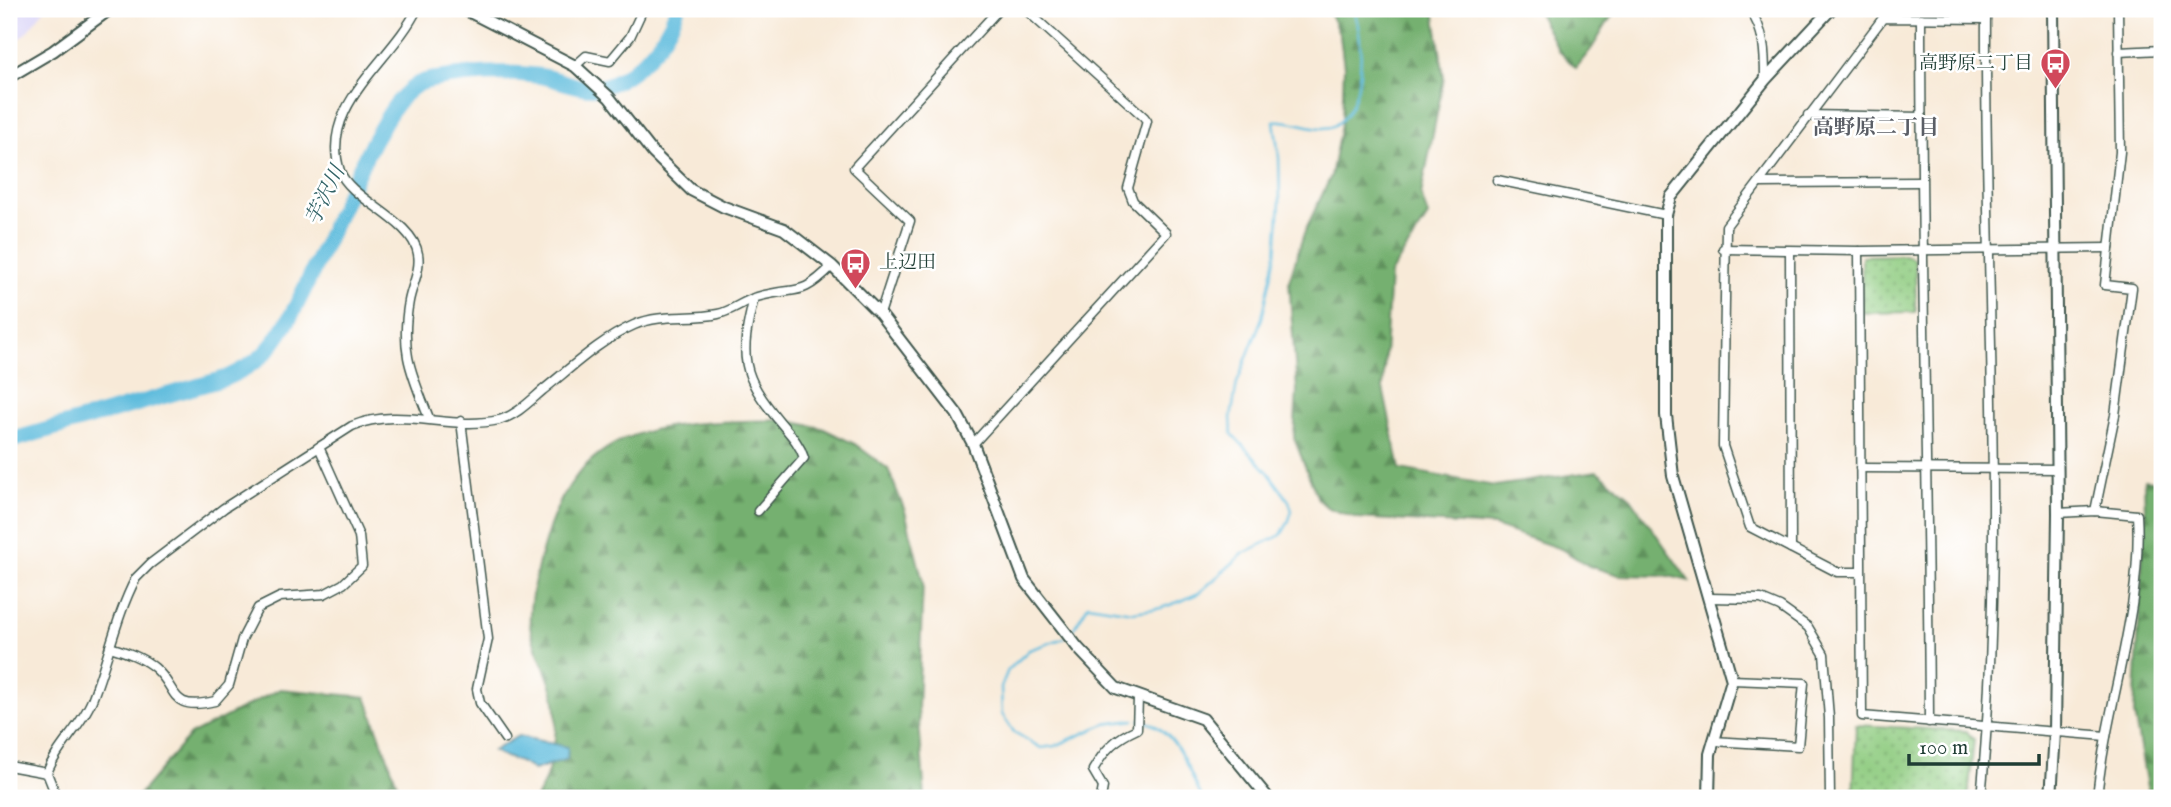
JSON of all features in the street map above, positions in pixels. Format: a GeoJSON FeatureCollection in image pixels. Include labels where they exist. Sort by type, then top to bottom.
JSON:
{"type":"FeatureCollection","features":[{"type":"Feature","properties":{"kind":"street"},"geometry":{"type":"LineString","coordinates":[[9,77],[53,51],[110,9]]}},
{"type":"Feature","properties":{"kind":"street"},"geometry":{"type":"LineString","coordinates":[[417,9],[350,102],[335,146],[338,167],[345,183],[359,191],[407,233],[418,251],[419,265],[410,294],[404,337],[410,375],[429,418]]}},
{"type":"Feature","properties":{"kind":"street"},"geometry":{"type":"LineString","coordinates":[[464,9],[575,66],[606,95],[653,153],[691,190],[784,229],[832,266],[880,314],[952,406],[973,444],[1024,579],[1062,628],[1116,688],[1138,704],[1174,706],[1203,719],[1268,798]]}},
{"type":"Feature","properties":{"kind":"street"},"geometry":{"type":"LineString","coordinates":[[575,66],[586,56],[610,61],[631,37],[643,9]]}},
{"type":"Feature","properties":{"kind":"street"},"geometry":{"type":"LineString","coordinates":[[880,314],[911,221],[854,168],[999,9]]}},
{"type":"Feature","properties":{"kind":"street"},"geometry":{"type":"LineString","coordinates":[[973,444],[1166,233],[1133,201],[1128,188],[1147,121],[1025,9]]}},
{"type":"Feature","properties":{"kind":"street"},"geometry":{"type":"LineString","coordinates":[[1749,9],[1757,19],[1764,44],[1765,80]]}},
{"type":"Feature","properties":{"kind":"street"},"geometry":{"type":"LineString","coordinates":[[1709,798],[1713,741],[1732,680],[1673,476],[1665,415],[1666,215],[1671,197],[1765,80],[1831,9]]}},
{"type":"Feature","properties":{"kind":"street"},"geometry":{"type":"LineString","coordinates":[[1981,798],[1988,726],[1993,467],[1986,9]]}},
{"type":"Feature","properties":{"kind":"street"},"geometry":{"type":"LineString","coordinates":[[2051,798],[2055,732],[2057,513],[2053,9]]}},
{"type":"Feature","properties":{"kind":"street"},"geometry":{"type":"LineString","coordinates":[[2095,510],[2115,415],[2132,288],[2105,285],[2120,152],[2119,9]]}},
{"type":"Feature","properties":{"kind":"street"},"geometry":{"type":"LineString","coordinates":[[1859,572],[1837,572],[1750,527],[1723,446],[1723,249],[1726,226],[1884,18],[1986,19]]}},
{"type":"Feature","properties":{"kind":"street"},"geometry":{"type":"LineString","coordinates":[[1921,18],[1920,182],[1928,469],[1929,722]]}},
{"type":"Feature","properties":{"kind":"street"},"geometry":{"type":"LineString","coordinates":[[2118,52],[2162,50]]}},
{"type":"Feature","properties":{"kind":"street"},"geometry":{"type":"LineString","coordinates":[[1808,115],[1921,117]]}},
{"type":"Feature","properties":{"kind":"street"},"geometry":{"type":"LineString","coordinates":[[1497,180],[1666,215]]}},
{"type":"Feature","properties":{"kind":"street"},"geometry":{"type":"LineString","coordinates":[[1760,183],[1920,182]]}},
{"type":"Feature","properties":{"kind":"street"},"geometry":{"type":"LineString","coordinates":[[1723,249],[1923,251],[2109,248]]}},
{"type":"Feature","properties":{"kind":"street"},"geometry":{"type":"LineString","coordinates":[[1790,251],[1791,548]]}},
{"type":"Feature","properties":{"kind":"street"},"geometry":{"type":"LineString","coordinates":[[1859,251],[1862,716],[2106,736]]}},
{"type":"Feature","properties":{"kind":"street"},"geometry":{"type":"LineString","coordinates":[[57,798],[47,773],[54,756],[92,702],[130,589],[142,571],[224,508],[352,426],[373,419],[497,420],[511,415],[582,359],[631,327],[667,316],[718,314],[754,298],[812,286],[832,266]]}},
{"type":"Feature","properties":{"kind":"street"},"geometry":{"type":"LineString","coordinates":[[754,298],[745,336],[747,372],[774,415],[799,445],[804,458],[758,511]]}},
{"type":"Feature","properties":{"kind":"street"},"geometry":{"type":"LineString","coordinates":[[461,421],[488,639],[477,689],[480,704],[505,739]]}},
{"type":"Feature","properties":{"kind":"street"},"geometry":{"type":"LineString","coordinates":[[110,647],[148,662],[158,670],[178,698],[192,704],[215,701],[229,685],[242,639],[258,608],[279,597],[324,594],[357,573],[363,556],[359,536],[319,447]]}},
{"type":"Feature","properties":{"kind":"street"},"geometry":{"type":"LineString","coordinates":[[1860,468],[2057,469]]}},
{"type":"Feature","properties":{"kind":"street"},"geometry":{"type":"LineString","coordinates":[[2057,513],[2095,510],[2137,515],[2139,545],[2136,584],[2106,736],[2097,798]]}},
{"type":"Feature","properties":{"kind":"street"},"geometry":{"type":"LineString","coordinates":[[1709,598],[1761,599],[1780,607],[1808,627],[1824,654],[1829,718],[1830,798]]}},
{"type":"Feature","properties":{"kind":"street"},"geometry":{"type":"LineString","coordinates":[[1713,741],[1798,746],[1804,683],[1732,680]]}},
{"type":"Feature","properties":{"kind":"street"},"geometry":{"type":"LineString","coordinates":[[1101,798],[1103,787],[1093,770],[1104,751],[1137,727],[1138,704]]}},
{"type":"Feature","properties":{"kind":"street"},"geometry":{"type":"LineString","coordinates":[[9,766],[37,774],[47,773]]}},
{"type":"Feature","properties":{"kind":"shaded area"},"geometry":{"type":"Polygon","coordinates":[[[9,9],[45,9],[25,34],[9,48],[9,9]]]}},
{"type":"Feature","properties":{"kind":"green space"},"geometry":{"type":"Polygon","coordinates":[[[1328,9],[1434,9],[1444,78],[1421,195],[1428,216],[1390,274],[1383,388],[1400,469],[1495,486],[1597,471],[1629,496],[1689,581],[1669,576],[1619,575],[1589,566],[1561,549],[1494,526],[1357,518],[1328,508],[1318,499],[1294,438],[1297,390],[1289,281],[1304,233],[1331,176],[1342,120],[1344,67],[1340,36],[1328,9]]]}},
{"type":"Feature","properties":{"kind":"green space"},"geometry":{"type":"Polygon","coordinates":[[[1536,9],[1616,9],[1576,68],[1559,51],[1536,9]]]}},
{"type":"Feature","properties":{"kind":"green space"},"geometry":{"type":"Polygon","coordinates":[[[1908,255],[1915,260],[1916,312],[1862,313],[1862,256],[1908,255]]]}},
{"type":"Feature","properties":{"kind":"green space"},"geometry":{"type":"Polygon","coordinates":[[[784,420],[822,428],[855,444],[888,469],[905,511],[923,582],[918,709],[925,798],[536,798],[550,764],[556,712],[553,691],[532,635],[531,606],[542,550],[561,500],[582,469],[608,448],[637,434],[705,423],[784,420]]]}},
{"type":"Feature","properties":{"kind":"green space"},"geometry":{"type":"Polygon","coordinates":[[[2144,480],[2162,482],[2162,798],[2149,798],[2134,714],[2145,511],[2144,480]]]}},
{"type":"Feature","properties":{"kind":"green space"},"geometry":{"type":"Polygon","coordinates":[[[280,689],[366,697],[402,798],[136,798],[190,735],[280,689]]]}},
{"type":"Feature","properties":{"kind":"green space"},"geometry":{"type":"Polygon","coordinates":[[[1856,725],[1966,731],[1974,739],[1968,798],[1853,798],[1856,725]]]}},
{"type":"Feature","properties":{"kind":"water"},"geometry":{"type":"Polygon","coordinates":[[[518,736],[568,747],[567,759],[533,770],[493,751],[518,736]]]}},
{"type":"Feature","properties":{"kind":"waterway","name":"芋沢川"},"geometry":{"type":"LineString","coordinates":[[9,441],[226,378],[254,363],[270,348],[284,328],[374,140],[396,104],[415,86],[437,79],[495,74],[540,76],[586,88],[606,85],[633,71],[645,60],[664,35],[677,9]]}},
{"type":"Feature","properties":{"kind":"waterway"},"geometry":{"type":"LineString","coordinates":[[1070,635],[1088,605],[1133,612],[1161,608],[1199,593],[1244,553],[1281,535],[1288,523],[1292,511],[1289,501],[1268,472],[1232,434],[1231,418],[1237,383],[1262,318],[1276,254],[1280,202],[1279,157],[1274,121],[1327,128],[1344,118],[1352,105],[1360,72],[1360,37],[1353,9]]}},
{"type":"Feature","properties":{"kind":"waterway"},"geometry":{"type":"LineString","coordinates":[[1064,638],[1029,650],[1008,670],[1001,687],[1002,714],[1014,732],[1041,748],[1055,746],[1105,724],[1134,720]]}},
{"type":"Feature","properties":{"kind":"waterway"},"geometry":{"type":"LineString","coordinates":[[1140,720],[1163,731],[1179,750],[1202,798]]}},
{"type":"Feature","properties":{"kind":"place","name":"高野原二丁目"},"geometry":{"type":"Point","coordinates":[2056,91]}},
{"type":"Feature","properties":{"kind":"place","name":"上辺田"},"geometry":{"type":"Point","coordinates":[856,290]}},
{"type":"Feature","properties":{"kind":"district","name":"高野原二丁目"},"geometry":{"type":"Point","coordinates":[1876,128]}}]}
